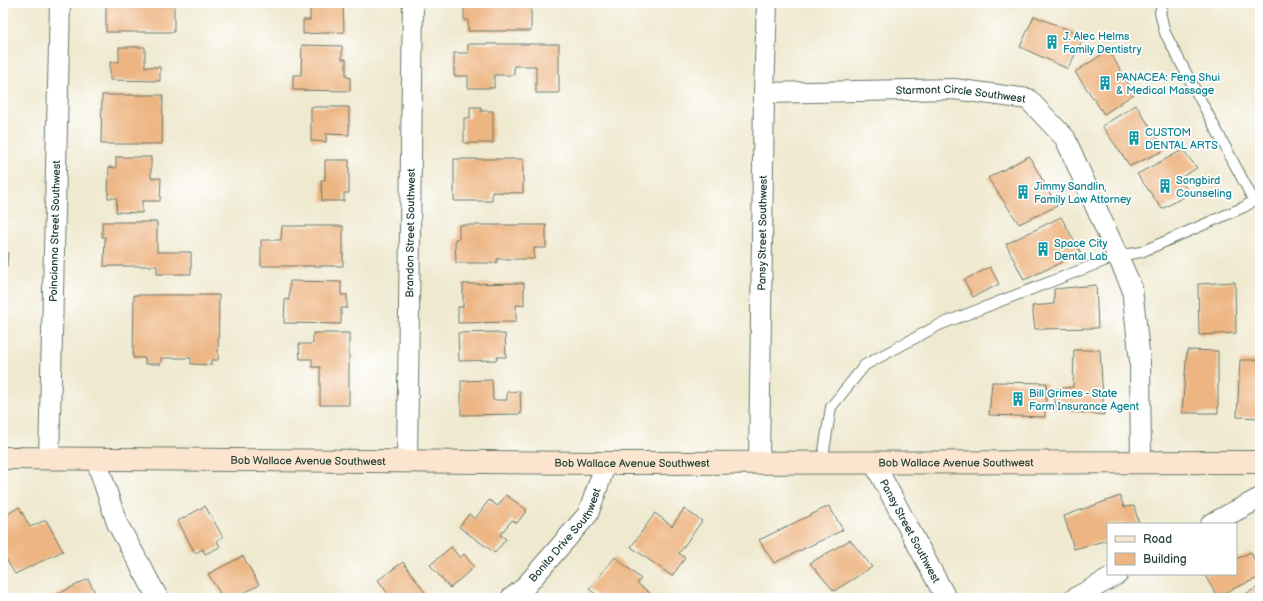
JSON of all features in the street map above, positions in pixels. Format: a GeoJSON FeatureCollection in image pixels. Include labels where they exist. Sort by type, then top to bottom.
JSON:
{"type":"FeatureCollection","features":[{"type":"Feature","properties":{"kind":"main road","name":"Bob Wallace Avenue Southwest"},"geometry":{"type":"LineString","coordinates":[[3,458],[759,464],[1260,462]]}},
{"type":"Feature","properties":{"kind":"street","name":"Poincianna Street Southwest"},"geometry":{"type":"LineString","coordinates":[[50,458],[60,3]]}},
{"type":"Feature","properties":{"kind":"street","name":"Brandon Street Southwest"},"geometry":{"type":"LineString","coordinates":[[406,462],[413,3]]}},
{"type":"Feature","properties":{"kind":"street","name":"Pansy Street Southwest"},"geometry":{"type":"LineString","coordinates":[[759,464],[764,93],[767,3]]}},
{"type":"Feature","properties":{"kind":"street","name":"Starmont Circle Southwest"},"geometry":{"type":"LineString","coordinates":[[764,93],[954,89],[1028,99],[1065,138],[1132,288],[1140,361],[1141,462]]}},
{"type":"Feature","properties":{"kind":"street"},"geometry":{"type":"LineString","coordinates":[[96,459],[117,523],[158,598]]}},
{"type":"Feature","properties":{"kind":"street","name":"Bonita Drive Southwest"},"geometry":{"type":"LineString","coordinates":[[511,598],[522,589],[588,514],[606,463]]}},
{"type":"Feature","properties":{"kind":"street","name":"Pansy Street Southwest"},"geometry":{"type":"LineString","coordinates":[[874,463],[946,598]]}},
{"type":"Feature","properties":{"kind":"street"},"geometry":{"type":"LineString","coordinates":[[1214,523],[1260,498]]}},
{"type":"Feature","properties":{"kind":"street"},"geometry":{"type":"LineString","coordinates":[[1075,598],[1116,575]]}},
{"type":"Feature","properties":{"kind":"lane"},"geometry":{"type":"LineString","coordinates":[[822,463],[831,407],[865,365],[939,325],[1117,256],[1141,252],[1244,207],[1257,199],[1165,33],[1160,12],[1163,3]]}},
{"type":"Feature","properties":{"kind":"building"},"geometry":{"type":"Polygon","coordinates":[[[106,3],[174,3],[174,32],[106,32],[106,3]]]}},
{"type":"Feature","properties":{"kind":"building"},"geometry":{"type":"Polygon","coordinates":[[[310,3],[343,3],[344,32],[303,34],[303,20],[310,20],[310,3]]]}},
{"type":"Feature","properties":{"kind":"building"},"geometry":{"type":"Polygon","coordinates":[[[464,3],[531,3],[531,31],[468,31],[468,20],[464,20],[464,3]]]}},
{"type":"Feature","properties":{"kind":"building","name":"J. Alec Helms Family Dentistry"},"geometry":{"type":"Polygon","coordinates":[[[1034,16],[1084,36],[1068,69],[1020,47],[1034,16]]]}},
{"type":"Feature","properties":{"kind":"building"},"geometry":{"type":"Polygon","coordinates":[[[468,44],[559,44],[559,93],[536,93],[536,66],[514,66],[514,75],[494,75],[494,88],[468,88],[468,76],[454,76],[454,53],[468,53],[468,44]]]}},
{"type":"Feature","properties":{"kind":"building"},"geometry":{"type":"Polygon","coordinates":[[[302,45],[342,46],[342,59],[346,59],[346,77],[350,77],[350,91],[293,90],[293,75],[301,75],[302,45]]]}},
{"type":"Feature","properties":{"kind":"building"},"geometry":{"type":"Polygon","coordinates":[[[119,47],[145,47],[145,67],[160,67],[160,81],[110,80],[110,62],[119,62],[119,47]]]}},
{"type":"Feature","properties":{"kind":"building","name":"PANACEA: Feng Shui & Medical Massage"},"geometry":{"type":"Polygon","coordinates":[[[1109,50],[1134,94],[1104,114],[1075,72],[1109,50]]]}},
{"type":"Feature","properties":{"kind":"building"},"geometry":{"type":"Polygon","coordinates":[[[102,95],[163,95],[162,144],[101,144],[102,95]]]}},
{"type":"Feature","properties":{"kind":"building","name":"CUSTOM DENTAL ARTS"},"geometry":{"type":"Polygon","coordinates":[[[1136,105],[1165,150],[1130,166],[1102,126],[1136,105]]]}},
{"type":"Feature","properties":{"kind":"building"},"geometry":{"type":"Polygon","coordinates":[[[311,107],[349,107],[349,135],[326,134],[326,142],[311,141],[311,107]]]}},
{"type":"Feature","properties":{"kind":"building"},"geometry":{"type":"Polygon","coordinates":[[[470,107],[481,107],[481,111],[493,111],[493,143],[464,143],[464,118],[470,118],[470,107]]]}},
{"type":"Feature","properties":{"kind":"building","name":"Songbird Counseling"},"geometry":{"type":"Polygon","coordinates":[[[1183,150],[1197,168],[1180,178],[1189,194],[1162,209],[1137,174],[1183,150]]]}},
{"type":"Feature","properties":{"kind":"building","name":"Jimmy Sandlin, Family Law Attorney"},"geometry":{"type":"Polygon","coordinates":[[[1029,156],[1057,206],[1019,224],[988,178],[1029,156]]]}},
{"type":"Feature","properties":{"kind":"building"},"geometry":{"type":"Polygon","coordinates":[[[116,157],[151,157],[151,178],[161,178],[160,201],[142,201],[142,213],[116,212],[117,198],[108,198],[109,167],[116,168],[116,157]]]}},
{"type":"Feature","properties":{"kind":"building"},"geometry":{"type":"Polygon","coordinates":[[[454,159],[523,159],[523,193],[492,192],[492,201],[454,201],[454,159]]]}},
{"type":"Feature","properties":{"kind":"building"},"geometry":{"type":"Polygon","coordinates":[[[325,160],[349,160],[349,193],[344,193],[344,201],[322,201],[321,180],[325,180],[325,160]]]}},
{"type":"Feature","properties":{"kind":"building","name":"Space City Dental Lab"},"geometry":{"type":"Polygon","coordinates":[[[1061,217],[1081,253],[1024,280],[1006,244],[1061,217]]]}},
{"type":"Feature","properties":{"kind":"building"},"geometry":{"type":"Polygon","coordinates":[[[102,222],[157,222],[157,252],[191,252],[191,274],[157,274],[157,266],[104,266],[105,237],[102,237],[102,222]]]}},
{"type":"Feature","properties":{"kind":"building"},"geometry":{"type":"Polygon","coordinates":[[[459,225],[546,225],[546,248],[534,248],[534,259],[497,259],[497,263],[456,263],[455,239],[459,239],[459,225]]]}},
{"type":"Feature","properties":{"kind":"building"},"geometry":{"type":"Polygon","coordinates":[[[282,226],[343,226],[343,266],[261,266],[261,240],[281,240],[282,226]]]}},
{"type":"Feature","properties":{"kind":"building"},"geometry":{"type":"Polygon","coordinates":[[[3,252],[8,252],[7,266],[3,266],[3,252]]]}},
{"type":"Feature","properties":{"kind":"building"},"geometry":{"type":"Polygon","coordinates":[[[990,267],[999,284],[973,297],[964,280],[990,267]]]}},
{"type":"Feature","properties":{"kind":"building"},"geometry":{"type":"Polygon","coordinates":[[[290,281],[341,282],[341,295],[347,295],[347,308],[341,308],[341,324],[284,323],[285,299],[289,300],[290,281]]]}},
{"type":"Feature","properties":{"kind":"building"},"geometry":{"type":"Polygon","coordinates":[[[1235,282],[1236,333],[1199,335],[1198,284],[1235,282]]]}},
{"type":"Feature","properties":{"kind":"building"},"geometry":{"type":"Polygon","coordinates":[[[524,283],[524,305],[516,305],[516,322],[458,323],[458,307],[463,307],[463,284],[524,283]]]}},
{"type":"Feature","properties":{"kind":"building"},"geometry":{"type":"Polygon","coordinates":[[[1096,285],[1098,328],[1035,329],[1032,306],[1054,304],[1054,289],[1096,285]]]}},
{"type":"Feature","properties":{"kind":"building"},"geometry":{"type":"Polygon","coordinates":[[[134,295],[219,295],[218,360],[211,360],[211,365],[191,364],[191,358],[161,358],[161,364],[145,364],[145,358],[133,358],[134,295]]]}},
{"type":"Feature","properties":{"kind":"building"},"geometry":{"type":"Polygon","coordinates":[[[497,332],[497,334],[505,334],[506,357],[497,357],[497,360],[459,361],[458,333],[497,332]]]}},
{"type":"Feature","properties":{"kind":"building"},"geometry":{"type":"Polygon","coordinates":[[[313,333],[349,333],[349,405],[320,405],[320,367],[312,367],[312,359],[300,359],[299,344],[313,344],[313,333]]]}},
{"type":"Feature","properties":{"kind":"building"},"geometry":{"type":"Polygon","coordinates":[[[1074,350],[1100,350],[1104,415],[1056,410],[1054,389],[1073,387],[1074,350]]]}},
{"type":"Feature","properties":{"kind":"building"},"geometry":{"type":"Polygon","coordinates":[[[1187,350],[1218,351],[1218,413],[1182,413],[1187,350]]]}},
{"type":"Feature","properties":{"kind":"building"},"geometry":{"type":"Polygon","coordinates":[[[1240,360],[1260,360],[1260,418],[1237,417],[1240,360]]]}},
{"type":"Feature","properties":{"kind":"building"},"geometry":{"type":"Polygon","coordinates":[[[492,380],[493,400],[507,400],[507,392],[520,391],[521,414],[461,415],[461,381],[492,380]]]}},
{"type":"Feature","properties":{"kind":"building","name":"Bill Grimes - State Farm Insurance Agent"},"geometry":{"type":"Polygon","coordinates":[[[992,382],[1047,383],[1045,417],[989,415],[992,382]]]}},
{"type":"Feature","properties":{"kind":"building"},"geometry":{"type":"Polygon","coordinates":[[[506,495],[527,510],[517,523],[512,520],[500,535],[506,539],[495,553],[459,527],[469,514],[475,519],[489,500],[498,506],[506,495]]]}},
{"type":"Feature","properties":{"kind":"building"},"geometry":{"type":"Polygon","coordinates":[[[1120,496],[1124,507],[1134,506],[1139,523],[1107,523],[1107,540],[1074,549],[1064,516],[1120,496]]]}},
{"type":"Feature","properties":{"kind":"building"},"geometry":{"type":"Polygon","coordinates":[[[205,506],[223,537],[217,540],[220,547],[205,554],[203,549],[195,553],[178,521],[205,506]]]}},
{"type":"Feature","properties":{"kind":"building"},"geometry":{"type":"Polygon","coordinates":[[[829,506],[843,530],[774,563],[759,540],[829,506]]]}},
{"type":"Feature","properties":{"kind":"building"},"geometry":{"type":"Polygon","coordinates":[[[19,507],[30,527],[46,520],[63,551],[15,574],[3,554],[3,549],[5,548],[3,544],[3,517],[19,507]]]}},
{"type":"Feature","properties":{"kind":"building"},"geometry":{"type":"Polygon","coordinates":[[[684,509],[702,521],[679,553],[685,558],[672,576],[631,547],[655,513],[672,526],[684,509]]]}},
{"type":"Feature","properties":{"kind":"building"},"geometry":{"type":"Polygon","coordinates":[[[850,540],[872,567],[834,591],[810,563],[850,540]]]}},
{"type":"Feature","properties":{"kind":"building"},"geometry":{"type":"Polygon","coordinates":[[[451,547],[460,558],[464,554],[474,567],[450,588],[430,565],[451,547]]]}},
{"type":"Feature","properties":{"kind":"building"},"geometry":{"type":"Polygon","coordinates":[[[1251,552],[1260,577],[1217,596],[1205,575],[1237,575],[1237,559],[1251,552]]]}},
{"type":"Feature","properties":{"kind":"building"},"geometry":{"type":"Polygon","coordinates":[[[243,556],[259,585],[234,598],[223,598],[208,574],[243,556]]]}},
{"type":"Feature","properties":{"kind":"building"},"geometry":{"type":"Polygon","coordinates":[[[615,557],[641,579],[637,583],[652,595],[649,598],[601,598],[589,589],[615,557]]]}},
{"type":"Feature","properties":{"kind":"building"},"geometry":{"type":"Polygon","coordinates":[[[403,562],[429,598],[391,598],[378,580],[403,562]]]}},
{"type":"Feature","properties":{"kind":"building"},"geometry":{"type":"Polygon","coordinates":[[[88,579],[98,598],[50,598],[88,579]]]}},
{"type":"Feature","properties":{"kind":"building"},"geometry":{"type":"Polygon","coordinates":[[[1260,586],[1260,598],[1238,598],[1260,586]]]}},
{"type":"Feature","properties":{"kind":"building"},"geometry":{"type":"Polygon","coordinates":[[[355,594],[357,598],[348,598],[355,594]]]}},
{"type":"Feature","properties":{"kind":"building"},"geometry":{"type":"Polygon","coordinates":[[[887,594],[889,598],[879,598],[887,594]]]}},
{"type":"Feature","properties":{"kind":"place","name":"J. Alec Helms Family Dentistry"},"geometry":{"type":"Point","coordinates":[1052,42]}},
{"type":"Feature","properties":{"kind":"place","name":"PANACEA: Feng Shui & Medical Massage"},"geometry":{"type":"Point","coordinates":[1105,83]}},
{"type":"Feature","properties":{"kind":"place","name":"CUSTOM DENTAL ARTS"},"geometry":{"type":"Point","coordinates":[1134,138]}},
{"type":"Feature","properties":{"kind":"place","name":"Songbird Counseling"},"geometry":{"type":"Point","coordinates":[1165,186]}},
{"type":"Feature","properties":{"kind":"place","name":"Jimmy Sandlin, Family Law Attorney"},"geometry":{"type":"Point","coordinates":[1023,192]}},
{"type":"Feature","properties":{"kind":"place","name":"Space City Dental Lab"},"geometry":{"type":"Point","coordinates":[1043,249]}},
{"type":"Feature","properties":{"kind":"place","name":"Bill Grimes - State Farm Insurance Agent"},"geometry":{"type":"Point","coordinates":[1018,399]}}]}
